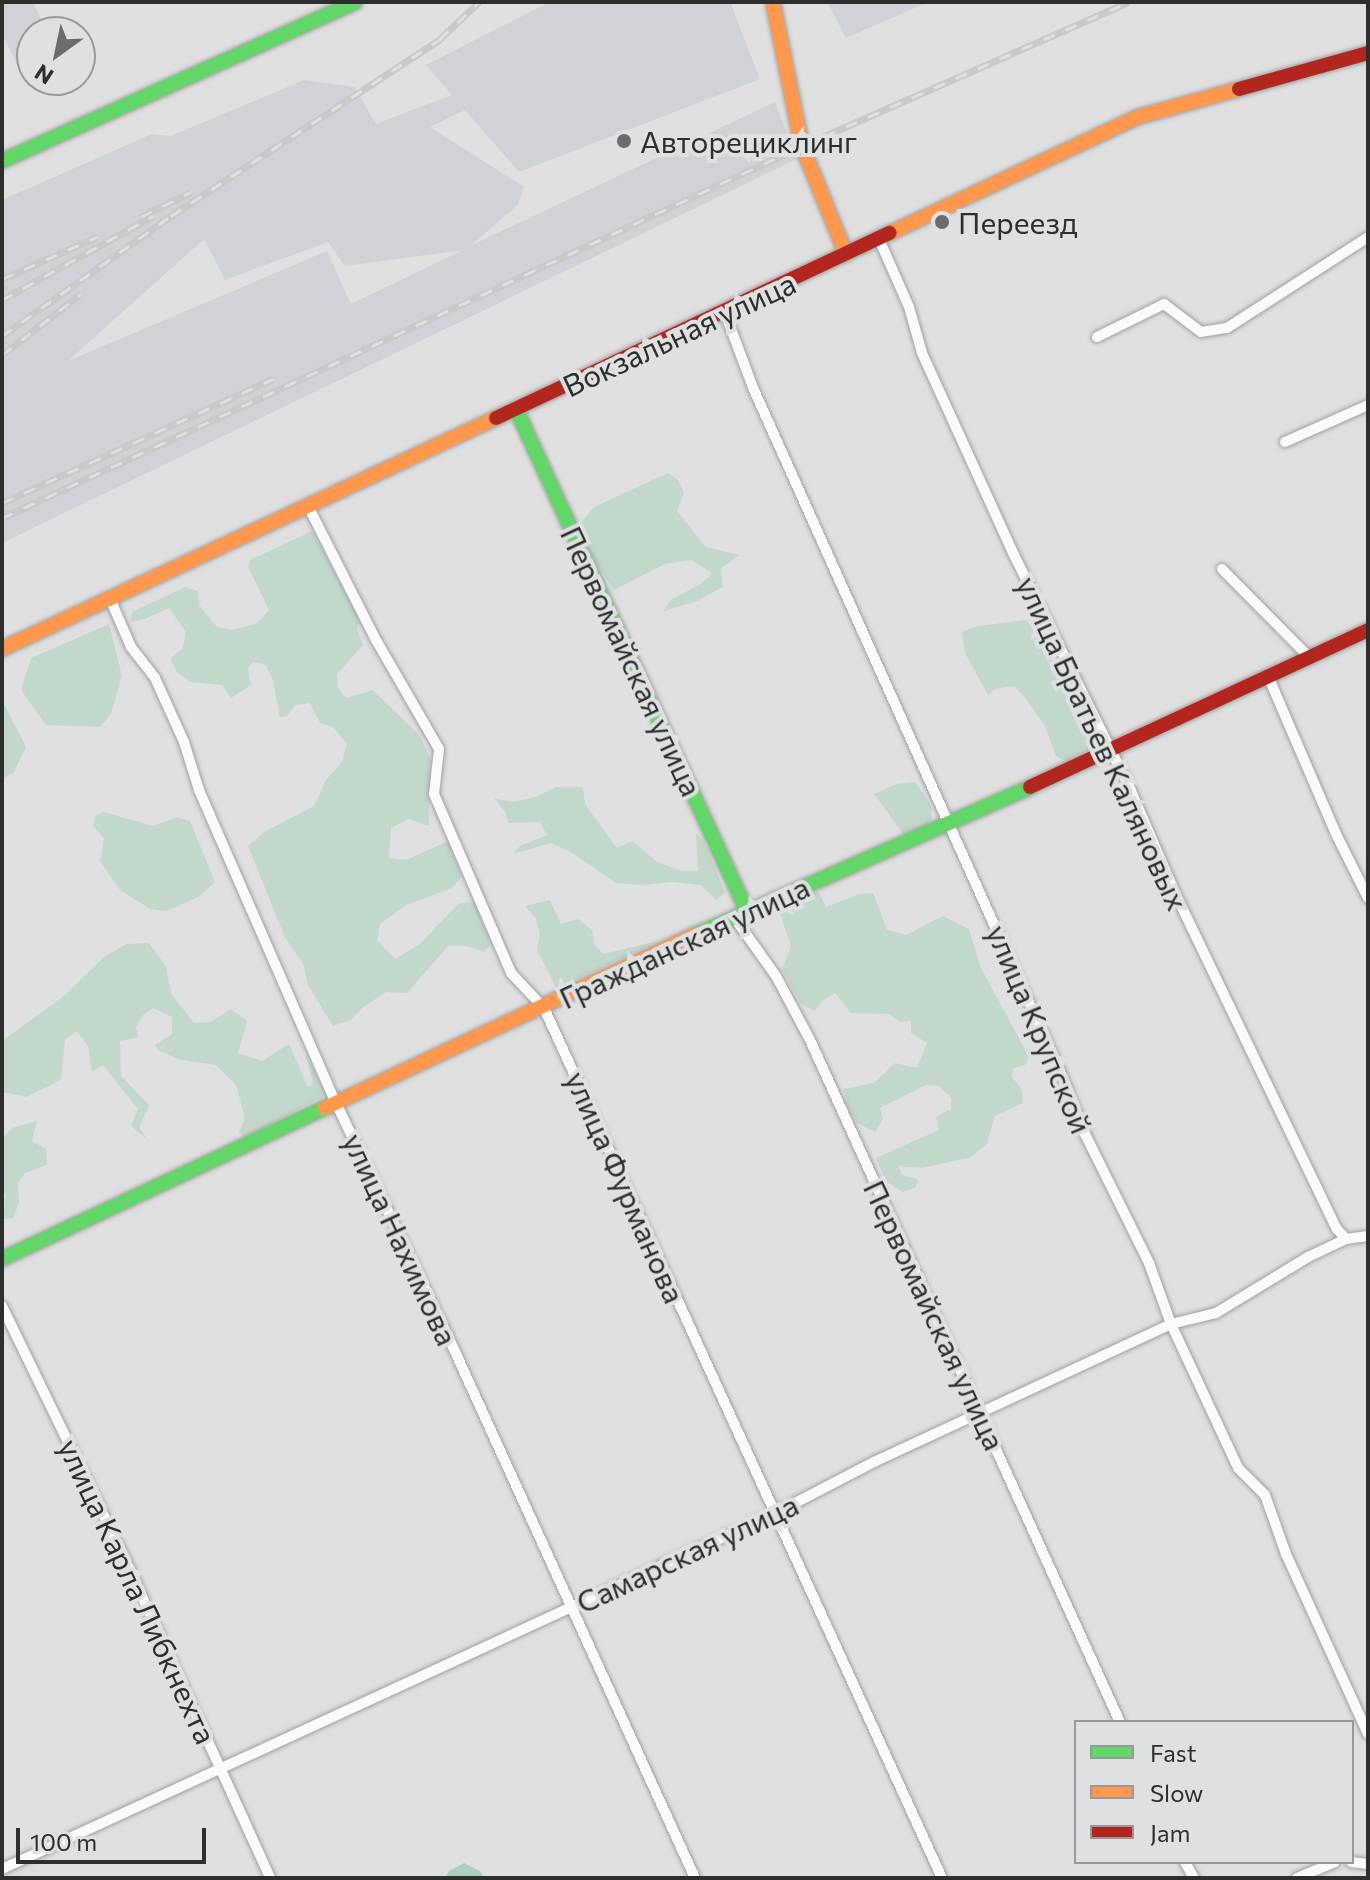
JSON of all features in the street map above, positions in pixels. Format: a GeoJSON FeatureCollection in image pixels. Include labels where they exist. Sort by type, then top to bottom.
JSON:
{"type":"FeatureCollection","features":[{"type":"Feature","properties":{"kind":"street"},"geometry":{"type":"LineString","coordinates":[[2,161],[355,2]]}},
{"type":"Feature","properties":{"kind":"street"},"geometry":{"type":"LineString","coordinates":[[773,2],[787,85],[802,146],[846,254]]}},
{"type":"Feature","properties":{"kind":"street","name":"Вокзальная улица"},"geometry":{"type":"LineString","coordinates":[[2,649],[517,411],[1138,117],[1368,53]]}},
{"type":"Feature","properties":{"kind":"street"},"geometry":{"type":"LineString","coordinates":[[1097,337],[1164,304],[1201,332],[1227,328],[1368,237]]}},
{"type":"Feature","properties":{"kind":"street","name":"улица Братьев Каляновых"},"geometry":{"type":"LineString","coordinates":[[879,239],[909,307],[922,353],[1014,555],[1337,1229],[1346,1239]]}},
{"type":"Feature","properties":{"kind":"street","name":"улица Крупской"},"geometry":{"type":"LineString","coordinates":[[725,313],[754,390],[950,823],[1085,1134],[1149,1263],[1171,1324],[1238,1468],[1265,1495],[1286,1554],[1368,1734]]}},
{"type":"Feature","properties":{"kind":"street"},"geometry":{"type":"LineString","coordinates":[[1285,442],[1368,405]]}},
{"type":"Feature","properties":{"kind":"street","name":"Первомайская улица"},"geometry":{"type":"LineString","coordinates":[[517,411],[740,914],[810,1040],[1119,1720]]}},
{"type":"Feature","properties":{"kind":"street","name":"улица Фурманова"},"geometry":{"type":"LineString","coordinates":[[309,508],[376,640],[439,749],[434,794],[511,973],[544,1008],[942,1878]]}},
{"type":"Feature","properties":{"kind":"street"},"geometry":{"type":"LineString","coordinates":[[1222,569],[1309,657]]}},
{"type":"Feature","properties":{"kind":"street","name":"улица Нахимова"},"geometry":{"type":"LineString","coordinates":[[111,601],[131,647],[161,691],[184,742],[199,790],[336,1103],[573,1607],[695,1878]]}},
{"type":"Feature","properties":{"kind":"street","name":"Гражданская улица"},"geometry":{"type":"LineString","coordinates":[[2,1259],[740,914],[1110,751],[1368,630]]}},
{"type":"Feature","properties":{"kind":"street"},"geometry":{"type":"LineString","coordinates":[[1268,676],[1336,834],[1368,898]]}},
{"type":"Feature","properties":{"kind":"street","name":"Самарская улица"},"geometry":{"type":"LineString","coordinates":[[2,1869],[774,1514],[981,1411],[1171,1324],[1216,1313],[1296,1263],[1346,1239],[1368,1236]]}},
{"type":"Feature","properties":{"kind":"street","name":"улица Карла Либкнехта"},"geometry":{"type":"LineString","coordinates":[[2,1306],[124,1557],[270,1878]]}},
{"type":"Feature","properties":{"kind":"street"},"geometry":{"type":"LineString","coordinates":[[1297,1878],[1330,1864]]}},
{"type":"Feature","properties":{"kind":"shaded area"},"geometry":{"type":"Polygon","coordinates":[[[2,2],[33,2],[40,16],[16,16],[16,63],[2,34],[2,2]]]}},
{"type":"Feature","properties":{"kind":"shaded area"},"geometry":{"type":"Polygon","coordinates":[[[550,2],[730,2],[760,79],[519,172],[465,110],[430,127],[524,187],[518,205],[470,246],[775,102],[797,159],[2,543],[2,200],[152,134],[171,136],[304,80],[354,87],[376,124],[452,95],[426,65],[550,2]],[[204,239],[68,361],[327,251],[351,304],[463,250],[345,266],[328,242],[225,280],[204,239]]]}},
{"type":"Feature","properties":{"kind":"shaded area"},"geometry":{"type":"Polygon","coordinates":[[[827,2],[928,2],[846,38],[827,2]]]}},
{"type":"Feature","properties":{"kind":"green space"},"geometry":{"type":"Polygon","coordinates":[[[668,473],[678,480],[684,493],[677,511],[706,547],[740,555],[721,568],[723,587],[697,601],[664,611],[670,600],[701,584],[712,573],[691,560],[665,564],[614,590],[595,562],[580,523],[594,507],[668,473]]]}},
{"type":"Feature","properties":{"kind":"green space"},"geometry":{"type":"Polygon","coordinates":[[[312,531],[360,619],[357,629],[363,645],[337,674],[338,688],[346,698],[373,690],[421,737],[430,759],[429,826],[409,819],[391,828],[389,858],[406,860],[448,841],[461,877],[452,888],[406,905],[380,924],[377,940],[395,959],[420,944],[459,903],[474,902],[491,944],[484,952],[467,946],[448,946],[407,993],[386,992],[362,1008],[351,1020],[333,1026],[308,985],[303,964],[285,937],[248,846],[264,832],[314,806],[326,780],[342,762],[347,744],[333,727],[320,723],[310,703],[295,705],[287,716],[280,717],[273,681],[266,665],[253,662],[248,669],[251,685],[231,698],[222,685],[190,682],[177,672],[170,659],[183,648],[186,632],[169,608],[130,622],[132,612],[185,587],[198,591],[199,605],[217,627],[232,630],[257,623],[269,610],[248,567],[250,560],[312,531]]]}},
{"type":"Feature","properties":{"kind":"green space"},"geometry":{"type":"Polygon","coordinates":[[[1027,620],[1088,718],[1094,746],[1067,762],[1056,756],[1045,726],[1014,686],[995,689],[988,695],[965,653],[962,632],[978,626],[1027,620]]]}},
{"type":"Feature","properties":{"kind":"green space"},"geometry":{"type":"Polygon","coordinates":[[[109,624],[122,676],[111,714],[100,727],[46,725],[21,690],[31,658],[109,624]]]}},
{"type":"Feature","properties":{"kind":"green space"},"geometry":{"type":"Polygon","coordinates":[[[2,700],[26,747],[14,772],[2,780],[2,700]]]}},
{"type":"Feature","properties":{"kind":"green space"},"geometry":{"type":"Polygon","coordinates":[[[915,782],[931,805],[932,820],[919,831],[905,836],[874,794],[896,784],[915,782]]]}},
{"type":"Feature","properties":{"kind":"green space"},"geometry":{"type":"Polygon","coordinates":[[[556,787],[583,787],[585,804],[617,848],[632,841],[657,862],[681,871],[698,871],[696,833],[705,843],[725,893],[716,900],[701,885],[616,883],[571,852],[551,843],[513,854],[520,846],[547,835],[540,822],[508,823],[506,813],[494,798],[513,802],[536,797],[556,787]]]}},
{"type":"Feature","properties":{"kind":"green space"},"geometry":{"type":"Polygon","coordinates":[[[103,812],[153,826],[178,817],[190,821],[215,882],[200,896],[167,911],[150,909],[120,890],[100,861],[104,839],[93,826],[95,816],[103,812]]]}},
{"type":"Feature","properties":{"kind":"green space"},"geometry":{"type":"Polygon","coordinates":[[[819,892],[826,907],[860,894],[873,893],[887,930],[906,935],[943,916],[969,929],[980,966],[1029,1057],[1025,1065],[1013,1068],[1012,1077],[1022,1090],[1023,1103],[995,1116],[986,1145],[971,1157],[923,1168],[898,1166],[902,1175],[918,1179],[916,1187],[902,1192],[886,1181],[876,1158],[939,1130],[936,1117],[951,1109],[951,1098],[939,1086],[926,1085],[880,1108],[883,1119],[875,1132],[857,1123],[847,1105],[844,1089],[874,1083],[895,1063],[917,1068],[927,1043],[911,1033],[911,1021],[900,1022],[889,1014],[851,1013],[835,993],[823,1000],[815,1011],[801,1004],[782,969],[791,946],[780,914],[783,904],[800,893],[819,892]]]}},
{"type":"Feature","properties":{"kind":"green space"},"geometry":{"type":"Polygon","coordinates":[[[550,900],[561,924],[578,919],[592,930],[594,943],[603,954],[658,941],[557,989],[537,950],[540,934],[536,918],[525,906],[550,900]]]}},
{"type":"Feature","properties":{"kind":"green space"},"geometry":{"type":"Polygon","coordinates":[[[149,943],[165,965],[172,995],[194,1023],[210,1022],[231,1009],[247,1021],[238,1053],[262,1061],[289,1044],[308,1087],[313,1084],[306,1054],[326,1095],[244,1138],[239,1132],[245,1118],[236,1085],[216,1065],[181,1060],[158,1050],[155,1045],[172,1034],[172,1017],[153,1008],[143,1015],[136,1028],[139,1037],[120,1041],[121,1076],[149,1105],[139,1128],[149,1141],[131,1126],[138,1109],[103,1065],[92,1072],[88,1046],[77,1031],[65,1040],[61,1080],[26,1097],[2,1092],[2,1041],[64,996],[104,957],[126,944],[149,943]]]}},
{"type":"Feature","properties":{"kind":"green space"},"geometry":{"type":"Polygon","coordinates":[[[37,1121],[32,1141],[46,1149],[47,1165],[25,1173],[18,1183],[19,1203],[13,1218],[3,1219],[6,1193],[2,1193],[2,1139],[12,1128],[37,1121]]]}},
{"type":"Feature","properties":{"kind":"green space"},"geometry":{"type":"Polygon","coordinates":[[[464,1863],[480,1871],[485,1878],[445,1878],[449,1871],[464,1863]]]}},
{"type":"Feature","properties":{"kind":"railway"},"geometry":{"type":"LineString","coordinates":[[2,336],[171,216],[440,39],[479,2]]}},
{"type":"Feature","properties":{"kind":"railway"},"geometry":{"type":"LineString","coordinates":[[2,518],[802,146],[1129,2]]}},
{"type":"Feature","properties":{"kind":"railway"},"geometry":{"type":"LineString","coordinates":[[141,217],[191,192]]}},
{"type":"Feature","properties":{"kind":"railway"},"geometry":{"type":"LineString","coordinates":[[2,300],[153,216]]}},
{"type":"Feature","properties":{"kind":"railway"},"geometry":{"type":"LineString","coordinates":[[2,279],[97,237]]}},
{"type":"Feature","properties":{"kind":"railway"},"geometry":{"type":"LineString","coordinates":[[2,355],[81,294]]}},
{"type":"Feature","properties":{"kind":"railway"},"geometry":{"type":"LineString","coordinates":[[2,503],[273,379]]}},
{"type":"Feature","properties":{"kind":"traffic: fast"},"geometry":{"type":"LineString","coordinates":[[2,161],[355,2]]}},
{"type":"Feature","properties":{"kind":"traffic: fast"},"geometry":{"type":"LineString","coordinates":[[517,411],[747,911]]}},
{"type":"Feature","properties":{"kind":"traffic: fast"},"geometry":{"type":"LineString","coordinates":[[695,935],[1030,787]]}},
{"type":"Feature","properties":{"kind":"traffic: fast"},"geometry":{"type":"LineString","coordinates":[[2,1259],[325,1108]]}},
{"type":"Feature","properties":{"kind":"traffic: slow"},"geometry":{"type":"LineString","coordinates":[[773,2],[802,146],[846,254]]}},
{"type":"Feature","properties":{"kind":"traffic: slow"},"geometry":{"type":"LineString","coordinates":[[890,233],[1138,117],[1239,89]]}},
{"type":"Feature","properties":{"kind":"traffic: slow"},"geometry":{"type":"LineString","coordinates":[[2,649],[496,418]]}},
{"type":"Feature","properties":{"kind":"traffic: slow"},"geometry":{"type":"LineString","coordinates":[[325,1108],[695,935]]}},
{"type":"Feature","properties":{"kind":"traffic: jam"},"geometry":{"type":"LineString","coordinates":[[1239,89],[1368,53]]}},
{"type":"Feature","properties":{"kind":"traffic: jam"},"geometry":{"type":"LineString","coordinates":[[496,418],[890,233]]}},
{"type":"Feature","properties":{"kind":"traffic: jam"},"geometry":{"type":"LineString","coordinates":[[1030,787],[1368,630]]}},
{"type":"Feature","properties":{"kind":"place","name":"Авторециклинг"},"geometry":{"type":"Point","coordinates":[624,141]}},
{"type":"Feature","properties":{"kind":"place","name":"Переезд"},"geometry":{"type":"Point","coordinates":[942,222]}}]}
